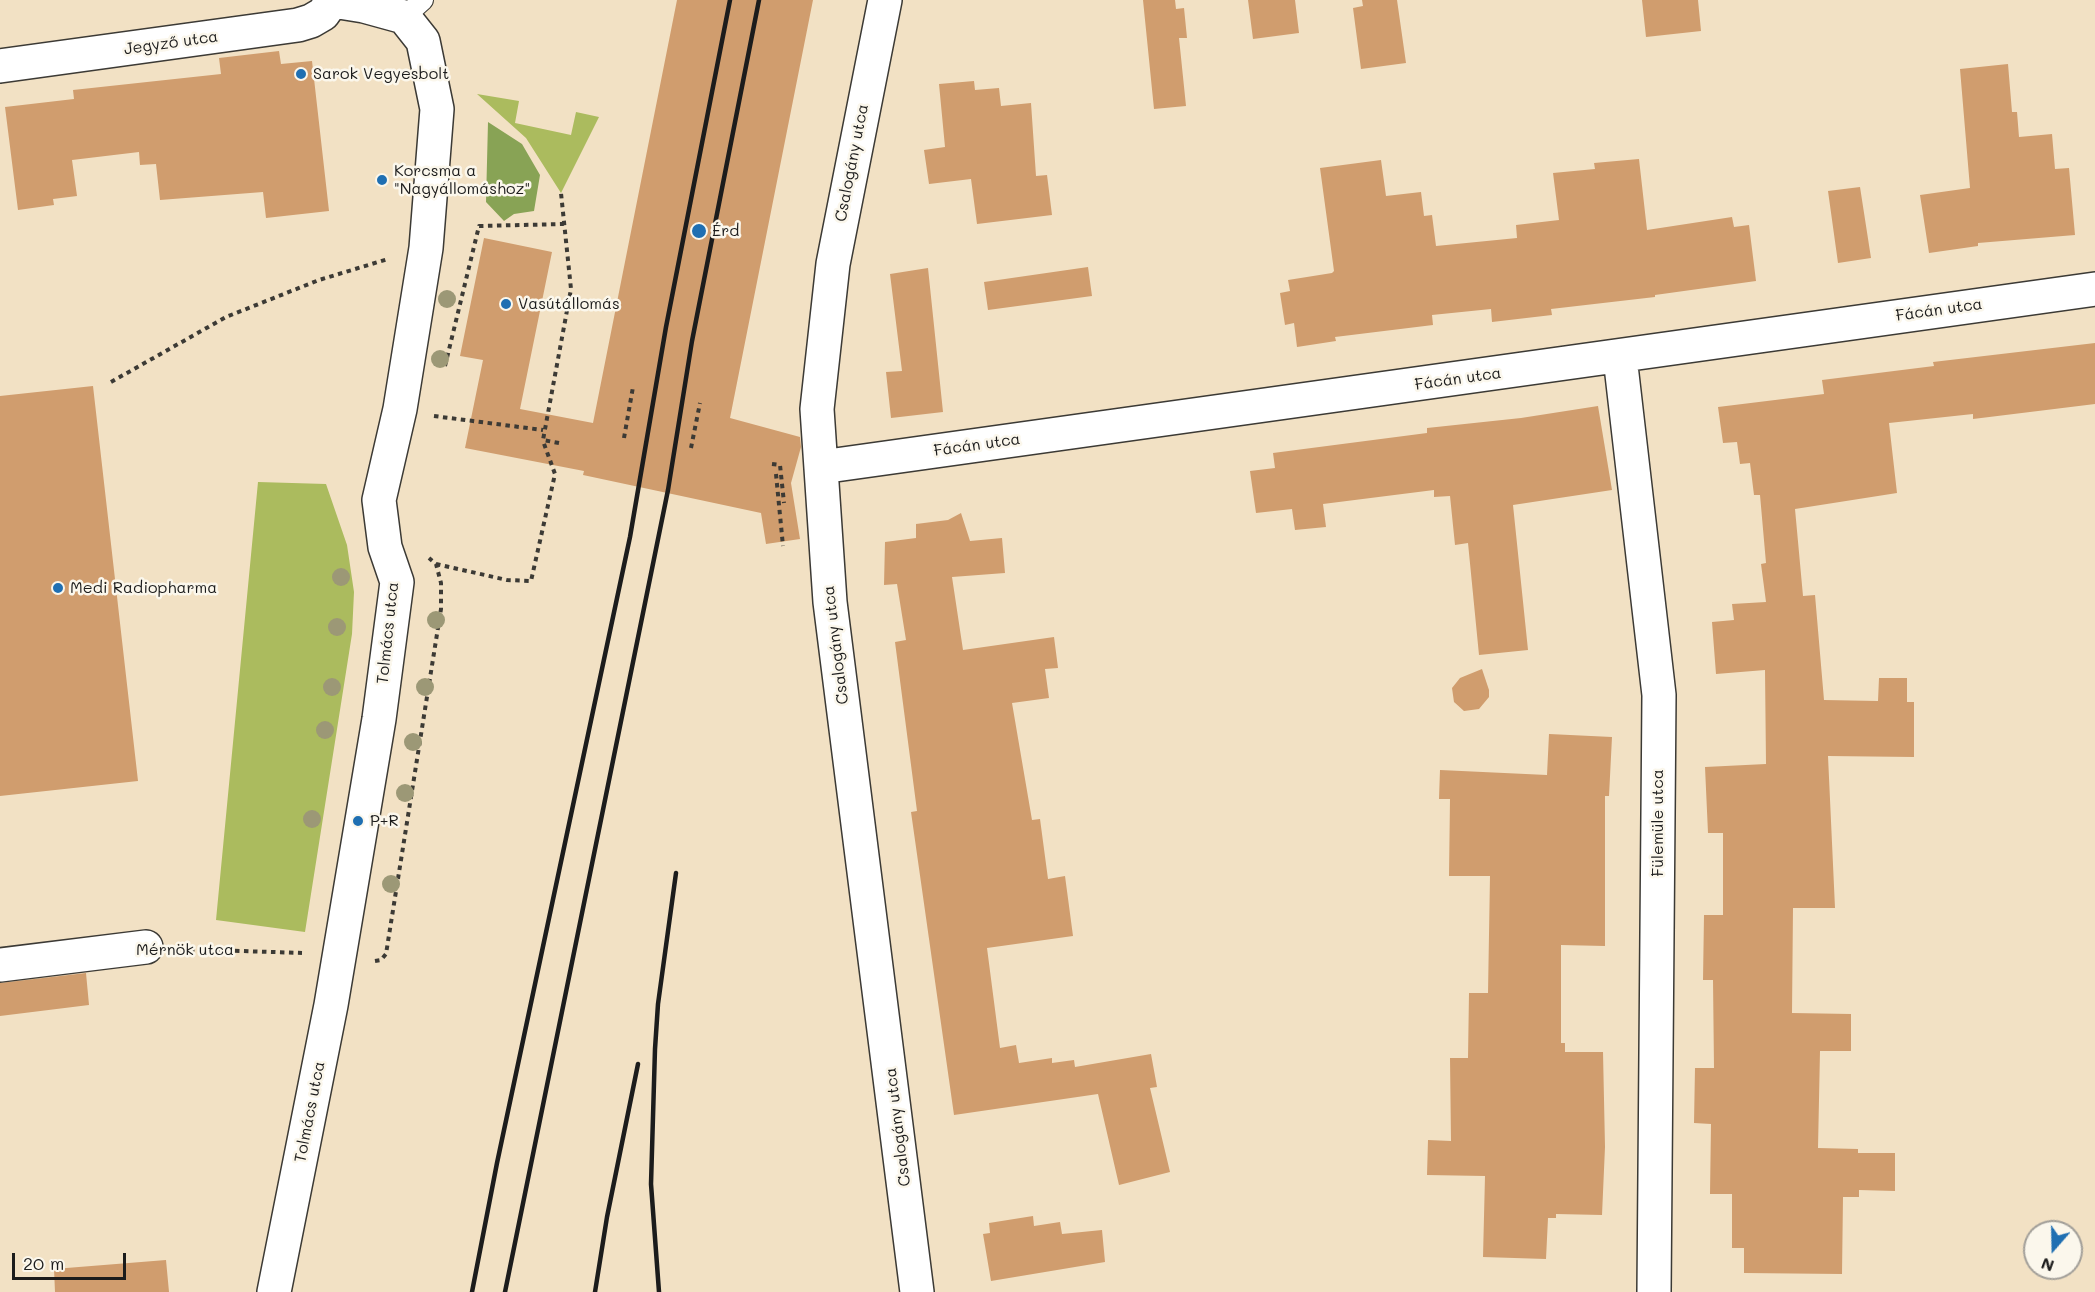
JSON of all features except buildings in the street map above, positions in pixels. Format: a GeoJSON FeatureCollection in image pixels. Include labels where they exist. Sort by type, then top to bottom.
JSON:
{"type":"FeatureCollection","features":[{"type":"Feature","properties":{"kind":"street","name":"Csalogány utca"},"geometry":{"type":"LineString","coordinates":[[885,0],[833,264],[817,409],[830,602],[917,1292]]}},
{"type":"Feature","properties":{"kind":"street","name":"Tolmács utca"},"geometry":{"type":"LineString","coordinates":[[274,1292],[331,1005],[379,719],[397,582],[385,547],[379,500],[400,409],[426,248],[437,109],[423,41],[413,9],[364,6],[333,1]]}},
{"type":"Feature","properties":{"kind":"street","name":"Jegyző utca"},"geometry":{"type":"LineString","coordinates":[[0,66],[298,25],[311,21],[333,1]]}},
{"type":"Feature","properties":{"kind":"street","name":"Fácán utca"},"geometry":{"type":"LineString","coordinates":[[821,466],[1620,357],[2095,289]]}},
{"type":"Feature","properties":{"kind":"street","name":"Fülemüle utca"},"geometry":{"type":"LineString","coordinates":[[1620,357],[1659,695],[1654,1292]]}},
{"type":"Feature","properties":{"kind":"street","name":"Mérnök utca"},"geometry":{"type":"LineString","coordinates":[[0,965],[146,947]]}},
{"type":"Feature","properties":{"kind":"path"},"geometry":{"type":"LineString","coordinates":[[423,553],[436,564],[507,580],[531,581],[555,474],[543,440],[571,289],[561,193]]}},
{"type":"Feature","properties":{"kind":"path"},"geometry":{"type":"LineString","coordinates":[[111,382],[225,317],[319,280],[426,248]]}},
{"type":"Feature","properties":{"kind":"path"},"geometry":{"type":"LineString","coordinates":[[624,438],[633,387]]}},
{"type":"Feature","properties":{"kind":"path"},"geometry":{"type":"LineString","coordinates":[[691,448],[700,403]]}},
{"type":"Feature","properties":{"kind":"path"},"geometry":{"type":"LineString","coordinates":[[400,409],[458,420],[543,430]]}},
{"type":"Feature","properties":{"kind":"path"},"geometry":{"type":"LineString","coordinates":[[543,440],[559,443]]}},
{"type":"Feature","properties":{"kind":"path"},"geometry":{"type":"LineString","coordinates":[[772,464],[780,465],[789,545]]}},
{"type":"Feature","properties":{"kind":"path"},"geometry":{"type":"LineString","coordinates":[[776,474],[783,546]]}},
{"type":"Feature","properties":{"kind":"path"},"geometry":{"type":"LineString","coordinates":[[381,960],[386,954],[441,609],[441,584],[436,564]]}},
{"type":"Feature","properties":{"kind":"path","name":"Mérnök utca"},"geometry":{"type":"LineString","coordinates":[[146,947],[298,952]]}},
{"type":"Feature","properties":{"kind":"green space"},"geometry":{"type":"Polygon","coordinates":[[[477,94],[519,101],[515,123],[571,135],[576,112],[599,117],[561,193],[526,138],[477,94]]]}},
{"type":"Feature","properties":{"kind":"green space"},"geometry":{"type":"Polygon","coordinates":[[[488,122],[522,144],[540,175],[534,211],[514,214],[504,221],[486,202],[488,122]]]}},
{"type":"Feature","properties":{"kind":"green space"},"geometry":{"type":"Polygon","coordinates":[[[258,482],[326,484],[347,545],[354,592],[352,634],[305,932],[216,920],[258,482]]]}},
{"type":"Feature","properties":{"kind":"railway"},"geometry":{"type":"LineString","coordinates":[[472,1292],[497,1163],[630,537],[666,327],[730,0]]}},
{"type":"Feature","properties":{"kind":"railway"},"geometry":{"type":"LineString","coordinates":[[505,1292],[668,490],[692,341],[759,0]]}},
{"type":"Feature","properties":{"kind":"railway"},"geometry":{"type":"LineString","coordinates":[[659,1292],[651,1184],[655,1049],[658,1004],[676,873]]}},
{"type":"Feature","properties":{"kind":"railway"},"geometry":{"type":"LineString","coordinates":[[595,1292],[607,1217],[638,1064]]}},
{"type":"Feature","properties":{"kind":"place","name":"Sarok Vegyesbolt"},"geometry":{"type":"Point","coordinates":[301,74]}},
{"type":"Feature","properties":{"kind":"place","name":"Korcsma a \"Nagyállomáshoz\""},"geometry":{"type":"Point","coordinates":[382,180]}},
{"type":"Feature","properties":{"kind":"place","name":"Érd"},"geometry":{"type":"Point","coordinates":[699,231]}},
{"type":"Feature","properties":{"kind":"place","name":"Vasútállomás"},"geometry":{"type":"Point","coordinates":[506,304]}},
{"type":"Feature","properties":{"kind":"place","name":"Medi Radiopharma"},"geometry":{"type":"Point","coordinates":[58,588]}},
{"type":"Feature","properties":{"kind":"place","name":"P+R"},"geometry":{"type":"Point","coordinates":[358,821]}}]}
